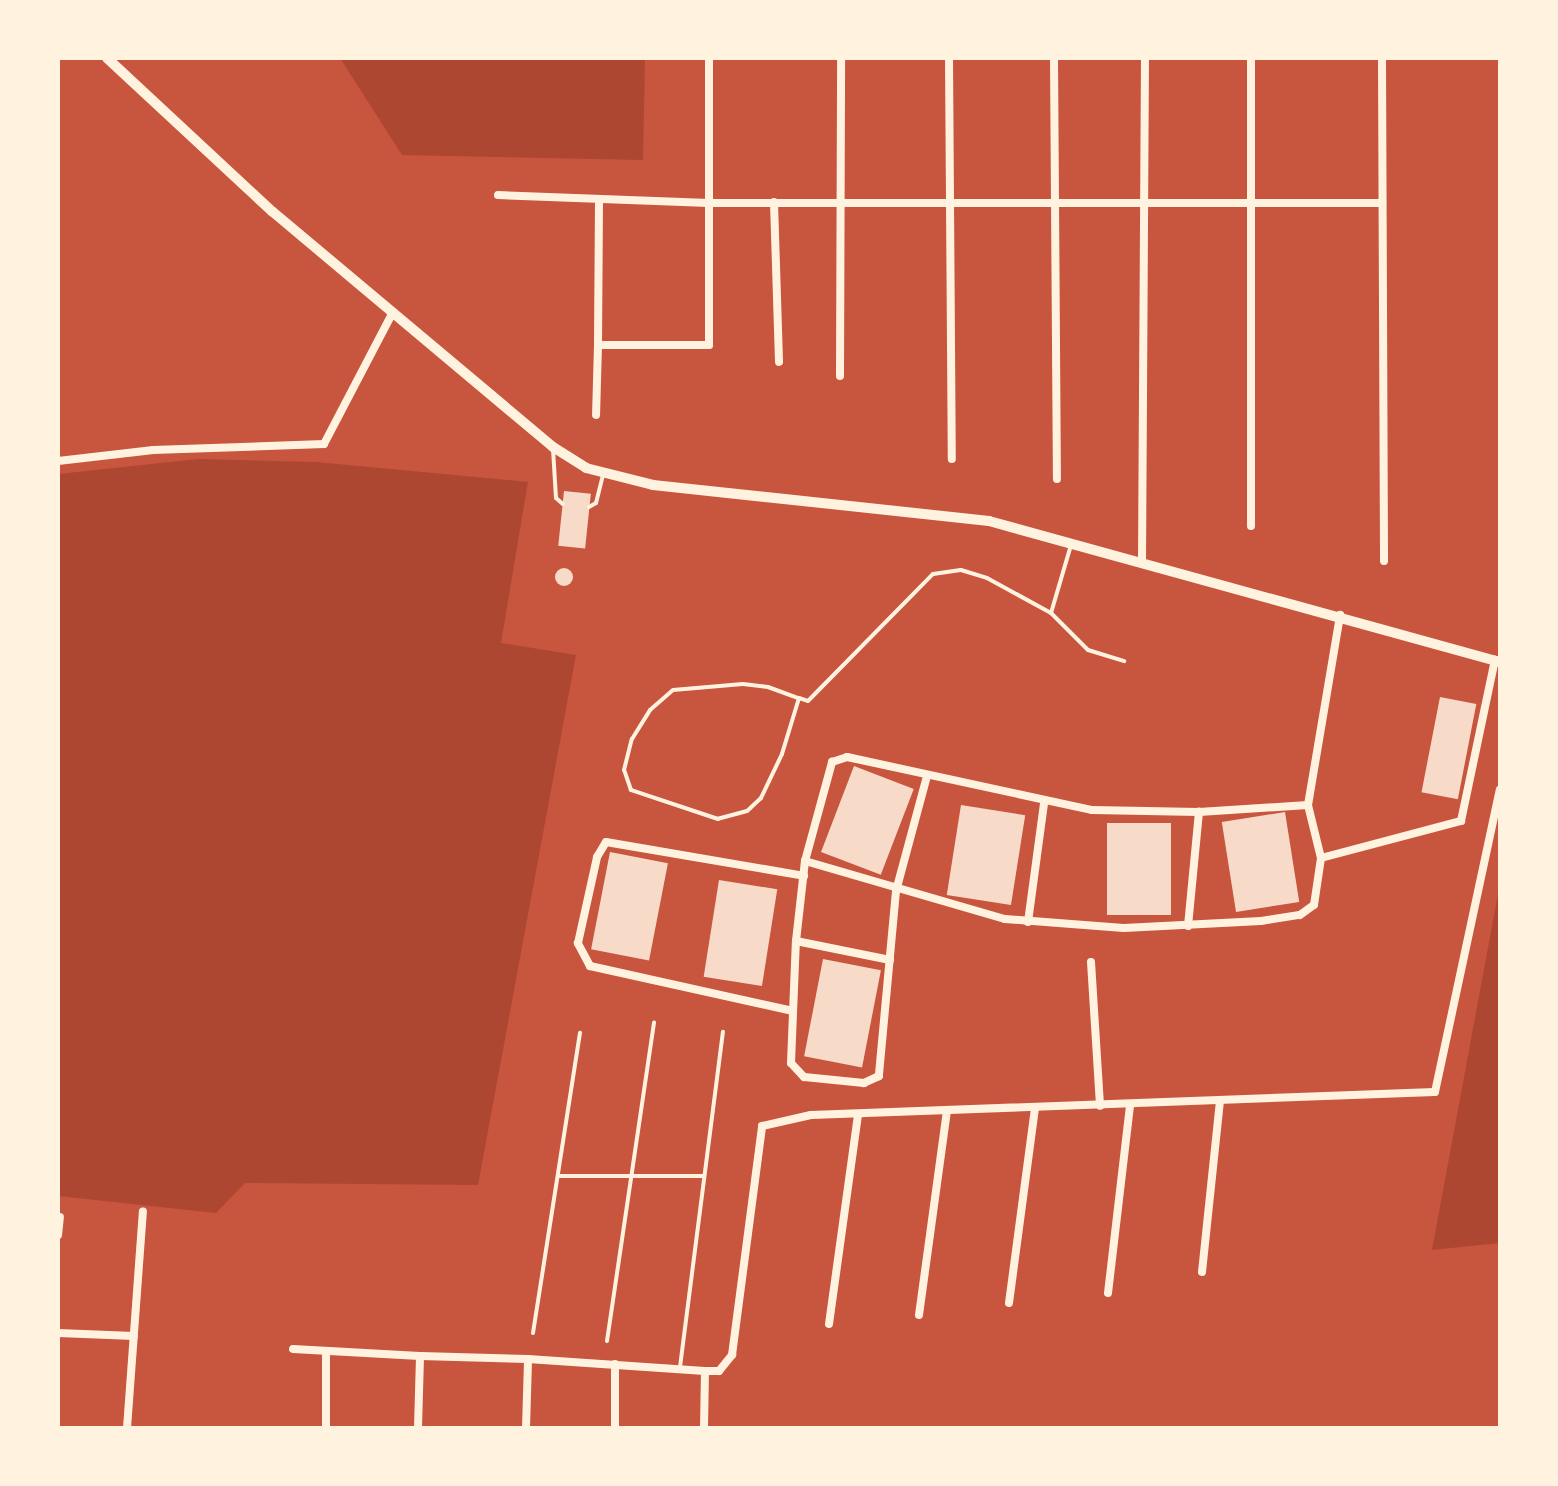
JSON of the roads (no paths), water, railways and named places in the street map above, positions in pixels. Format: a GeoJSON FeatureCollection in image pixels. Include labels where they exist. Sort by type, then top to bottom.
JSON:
{"type":"FeatureCollection","features":[{"type":"Feature","properties":{"kind":"street"},"geometry":{"type":"LineString","coordinates":[[107,58],[273,212],[553,447],[603,475],[653,485],[989,521],[1340,615],[1497,661],[1461,821],[1321,858]]}},
{"type":"Feature","properties":{"kind":"street"},"geometry":{"type":"LineString","coordinates":[[598,345],[709,345],[709,58]]}},
{"type":"Feature","properties":{"kind":"street"},"geometry":{"type":"LineString","coordinates":[[840,376],[841,58]]}},
{"type":"Feature","properties":{"kind":"street"},"geometry":{"type":"LineString","coordinates":[[949,58],[952,459]]}},
{"type":"Feature","properties":{"kind":"street"},"geometry":{"type":"LineString","coordinates":[[1054,58],[1057,479]]}},
{"type":"Feature","properties":{"kind":"street"},"geometry":{"type":"LineString","coordinates":[[1142,562],[1145,58]]}},
{"type":"Feature","properties":{"kind":"street"},"geometry":{"type":"LineString","coordinates":[[1251,58],[1251,526]]}},
{"type":"Feature","properties":{"kind":"street"},"geometry":{"type":"LineString","coordinates":[[1382,58],[1384,561]]}},
{"type":"Feature","properties":{"kind":"street"},"geometry":{"type":"LineString","coordinates":[[498,195],[709,203],[1142,200],[1382,203]]}},
{"type":"Feature","properties":{"kind":"street"},"geometry":{"type":"LineString","coordinates":[[596,415],[599,199]]}},
{"type":"Feature","properties":{"kind":"street"},"geometry":{"type":"LineString","coordinates":[[774,202],[779,362]]}},
{"type":"Feature","properties":{"kind":"street"},"geometry":{"type":"LineString","coordinates":[[58,461],[153,450],[324,444],[393,312]]}},
{"type":"Feature","properties":{"kind":"street"},"geometry":{"type":"LineString","coordinates":[[805,861],[967,912],[1028,922],[1188,926],[1310,912],[1321,858],[1308,805],[1340,615]]}},
{"type":"Feature","properties":{"kind":"street"},"geometry":{"type":"LineString","coordinates":[[927,776],[896,891],[875,1081],[798,1074],[791,1063],[796,941],[805,861],[832,762],[847,757],[1044,803],[1092,810],[1199,812],[1308,805]]}},
{"type":"Feature","properties":{"kind":"street"},"geometry":{"type":"LineString","coordinates":[[293,1349],[719,1371],[732,1355],[762,1126],[789,1117],[1435,1092],[1500,790]]}},
{"type":"Feature","properties":{"kind":"street"},"geometry":{"type":"LineString","coordinates":[[1028,922],[1044,803]]}},
{"type":"Feature","properties":{"kind":"street"},"geometry":{"type":"LineString","coordinates":[[1188,926],[1199,812]]}},
{"type":"Feature","properties":{"kind":"street"},"geometry":{"type":"LineString","coordinates":[[793,1011],[590,966],[578,943],[597,857],[606,842],[804,876]]}},
{"type":"Feature","properties":{"kind":"street"},"geometry":{"type":"LineString","coordinates":[[796,941],[890,960]]}},
{"type":"Feature","properties":{"kind":"street"},"geometry":{"type":"LineString","coordinates":[[1091,962],[1100,1106]]}},
{"type":"Feature","properties":{"kind":"street"},"geometry":{"type":"LineString","coordinates":[[1202,1272],[1220,1102]]}},
{"type":"Feature","properties":{"kind":"street"},"geometry":{"type":"LineString","coordinates":[[1108,1293],[1130,1105]]}},
{"type":"Feature","properties":{"kind":"street"},"geometry":{"type":"LineString","coordinates":[[1009,1303],[1035,1108]]}},
{"type":"Feature","properties":{"kind":"street"},"geometry":{"type":"LineString","coordinates":[[919,1315],[947,1111]]}},
{"type":"Feature","properties":{"kind":"street"},"geometry":{"type":"LineString","coordinates":[[829,1324],[858,1114]]}},
{"type":"Feature","properties":{"kind":"street"},"geometry":{"type":"LineString","coordinates":[[127,1428],[143,1212]]}},
{"type":"Feature","properties":{"kind":"street"},"geometry":{"type":"LineString","coordinates":[[58,1235],[60,1217]]}},
{"type":"Feature","properties":{"kind":"street"},"geometry":{"type":"LineString","coordinates":[[58,1333],[134,1336]]}},
{"type":"Feature","properties":{"kind":"street"},"geometry":{"type":"LineString","coordinates":[[326,1351],[326,1428]]}},
{"type":"Feature","properties":{"kind":"street"},"geometry":{"type":"LineString","coordinates":[[418,1428],[420,1356]]}},
{"type":"Feature","properties":{"kind":"street"},"geometry":{"type":"LineString","coordinates":[[526,1428],[528,1359]]}},
{"type":"Feature","properties":{"kind":"street"},"geometry":{"type":"LineString","coordinates":[[615,1364],[615,1428]]}},
{"type":"Feature","properties":{"kind":"street"},"geometry":{"type":"LineString","coordinates":[[704,1428],[705,1371]]}},
{"type":"Feature","properties":{"kind":"lane"},"geometry":{"type":"LineString","coordinates":[[553,447],[556,498],[563,504]]}},
{"type":"Feature","properties":{"kind":"lane"},"geometry":{"type":"LineString","coordinates":[[589,507],[596,503],[603,475]]}},
{"type":"Feature","properties":{"kind":"lane"},"geometry":{"type":"LineString","coordinates":[[1051,613],[1072,543]]}},
{"type":"Feature","properties":{"kind":"lane"},"geometry":{"type":"LineString","coordinates":[[799,698],[782,754],[761,798],[747,811],[718,819],[631,790],[624,770],[632,739],[650,710],[673,690],[743,684],[799,698],[808,701],[933,574],[961,570],[987,578],[1051,613],[1088,650],[1124,661]]}},
{"type":"Feature","properties":{"kind":"lane"},"geometry":{"type":"LineString","coordinates":[[607,1341],[654,1022]]}},
{"type":"Feature","properties":{"kind":"lane"},"geometry":{"type":"LineString","coordinates":[[680,1368],[723,1032]]}},
{"type":"Feature","properties":{"kind":"lane"},"geometry":{"type":"LineString","coordinates":[[533,1333],[580,1033]]}},
{"type":"Feature","properties":{"kind":"lane"},"geometry":{"type":"LineString","coordinates":[[559,1176],[705,1176]]}}]}
